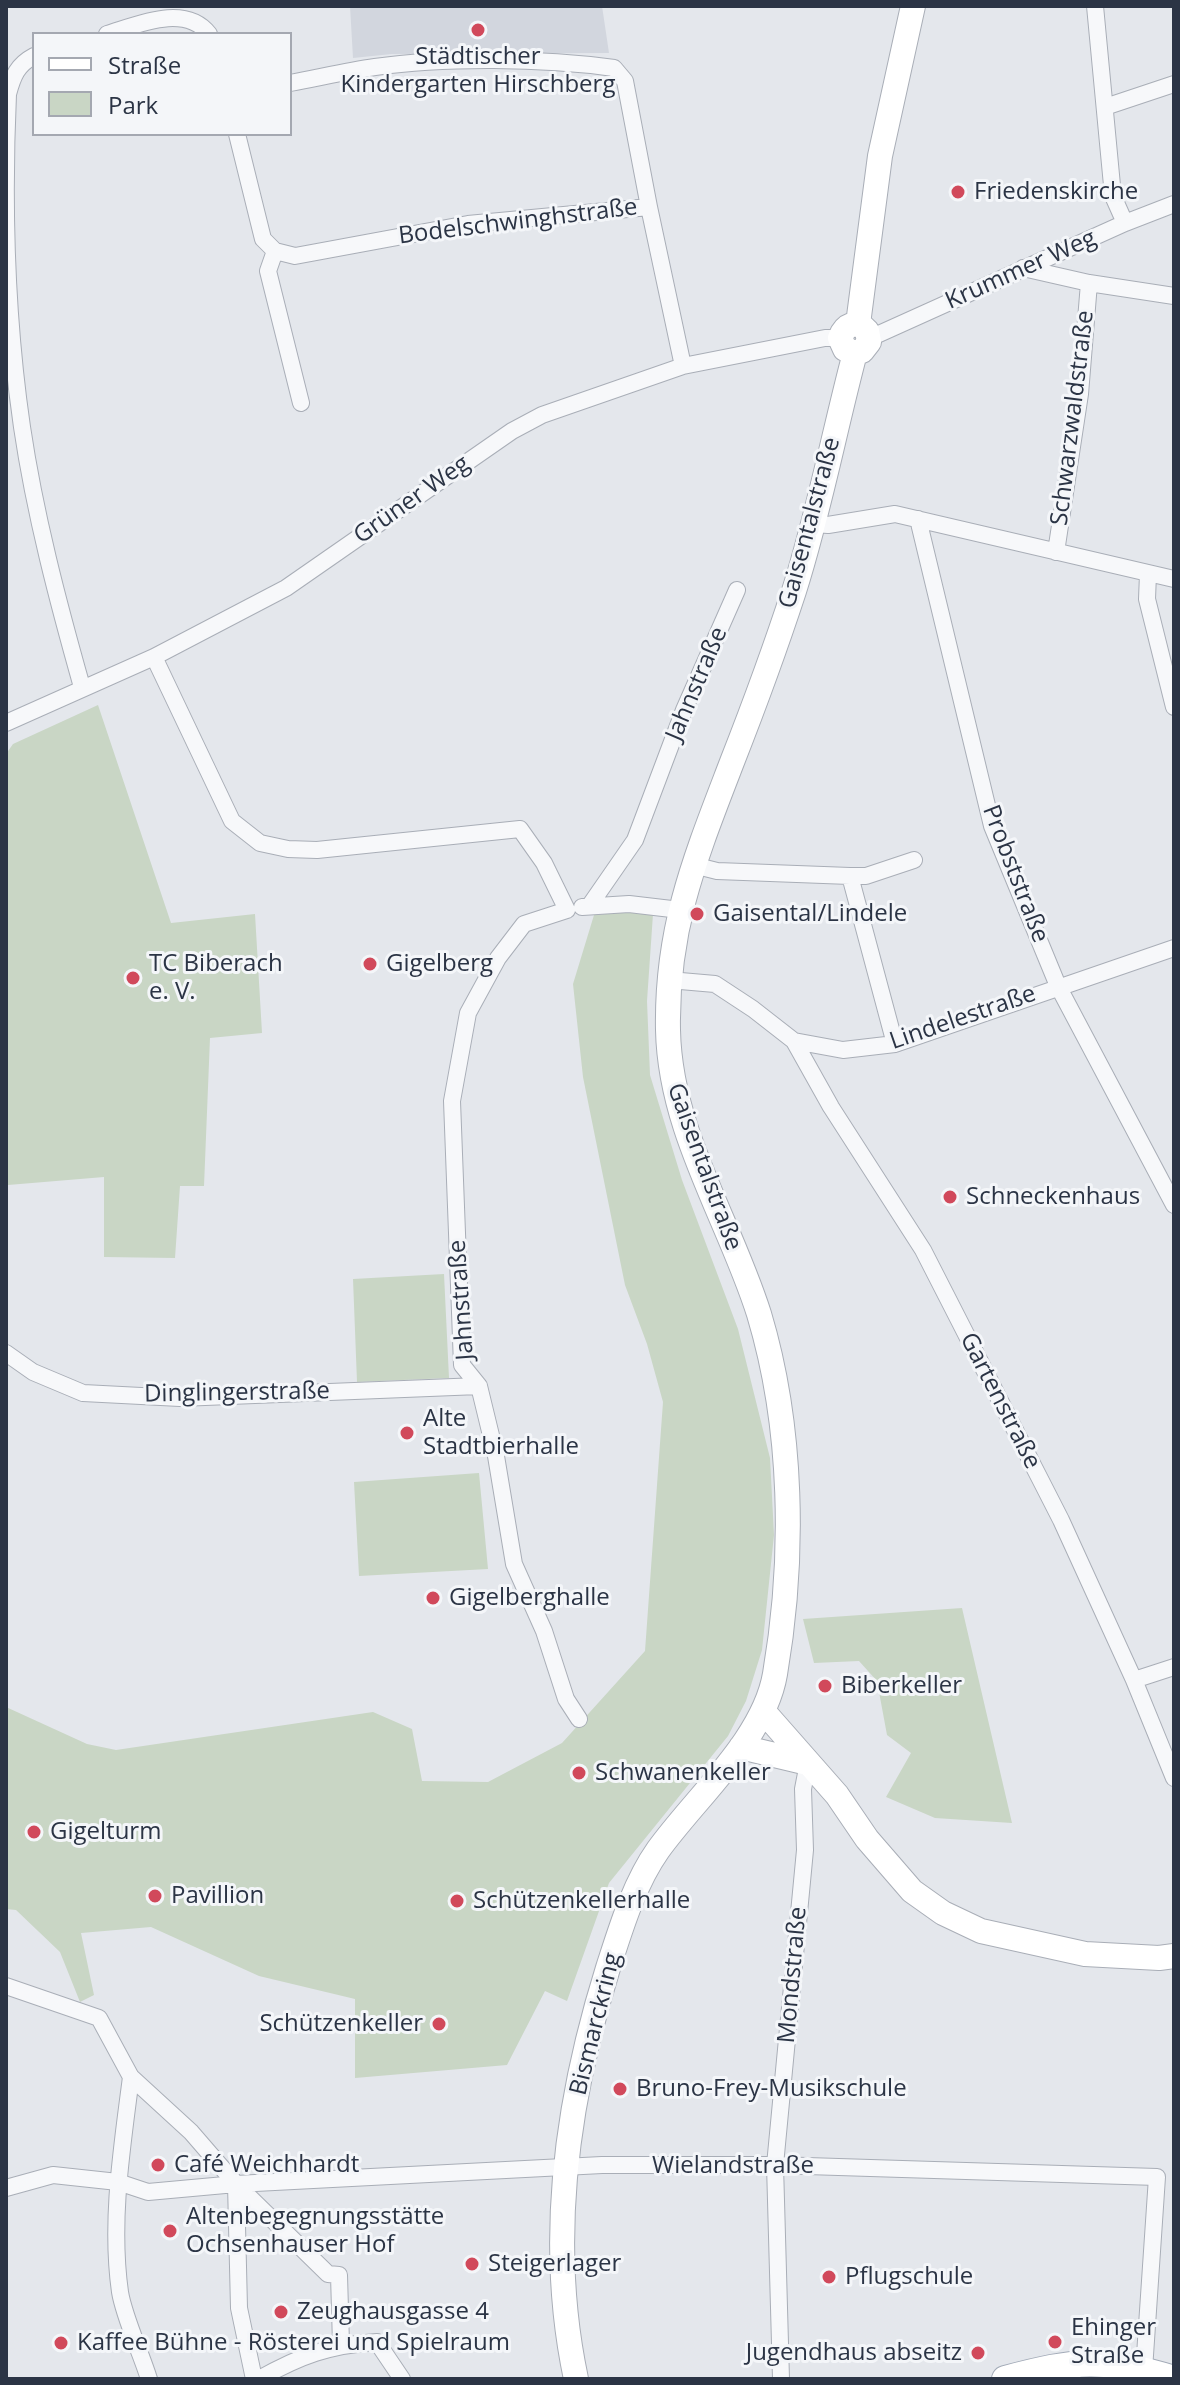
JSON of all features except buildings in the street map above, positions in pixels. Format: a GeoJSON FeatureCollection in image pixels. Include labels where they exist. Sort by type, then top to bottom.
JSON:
{"type":"FeatureCollection","features":[{"type":"Feature","properties":{"kind":"main road","name":"Gaisentalstraße"},"geometry":{"type":"LineString","coordinates":[[764,1712],[774,1681],[789,1530],[784,1438],[759,1314],[704,1178],[670,1072],[669,980],[680,910],[693,865],[756,701],[814,524],[856,338],[880,156],[913,6]]}},
{"type":"Feature","properties":{"kind":"main road","name":"Bismarckring"},"geometry":{"type":"LineString","coordinates":[[576,2379],[566,2331],[562,2256],[576,2088],[583,2055],[616,1944],[640,1882],[657,1852],[741,1747],[764,1712]]}},
{"type":"Feature","properties":{"kind":"main road"},"geometry":{"type":"LineString","coordinates":[[764,1712],[837,1795],[867,1839],[912,1891],[943,1913],[981,1931],[1085,1954],[1174,1956]]}},
{"type":"Feature","properties":{"kind":"main road"},"geometry":{"type":"LineString","coordinates":[[741,1747],[808,1763]]}},
{"type":"Feature","properties":{"kind":"main road"},"geometry":{"type":"LineString","coordinates":[[1005,2379],[1087,2362],[1114,2363],[1174,2379]]}},
{"type":"Feature","properties":{"kind":"street"},"geometry":{"type":"LineString","coordinates":[[1095,6],[1113,196],[1125,223]]}},
{"type":"Feature","properties":{"kind":"street"},"geometry":{"type":"LineString","coordinates":[[114,32],[150,22],[181,18],[196,22],[207,32]]}},
{"type":"Feature","properties":{"kind":"street"},"geometry":{"type":"LineString","coordinates":[[32,57],[23,62],[14,75],[8,94],[7,266],[13,349],[22,430],[46,547],[82,687]]}},
{"type":"Feature","properties":{"kind":"street"},"geometry":{"type":"LineString","coordinates":[[292,83],[374,67],[437,62],[614,68],[625,81],[649,207]]}},
{"type":"Feature","properties":{"kind":"street"},"geometry":{"type":"LineString","coordinates":[[1105,107],[1174,84]]}},
{"type":"Feature","properties":{"kind":"street"},"geometry":{"type":"LineString","coordinates":[[237,136],[263,239],[275,251],[268,271],[301,403]]}},
{"type":"Feature","properties":{"kind":"street","name":"Krummer Weg"},"geometry":{"type":"LineString","coordinates":[[856,338],[1174,204]]}},
{"type":"Feature","properties":{"kind":"street","name":"Bodelschwinghstraße"},"geometry":{"type":"LineString","coordinates":[[275,251],[295,256],[468,224],[649,207],[683,366]]}},
{"type":"Feature","properties":{"kind":"street"},"geometry":{"type":"LineString","coordinates":[[1023,268],[1089,283],[1174,296]]}},
{"type":"Feature","properties":{"kind":"street","name":"Schwarzwaldstraße"},"geometry":{"type":"LineString","coordinates":[[1056,552],[1080,394],[1089,283]]}},
{"type":"Feature","properties":{"kind":"street","name":"Grüner Weg"},"geometry":{"type":"LineString","coordinates":[[6,723],[154,657],[286,588],[512,431],[542,415],[683,366],[825,338],[856,338]]}},
{"type":"Feature","properties":{"kind":"street","name":"Schwarzwaldstraße"},"geometry":{"type":"LineString","coordinates":[[814,524],[828,525],[895,514],[1174,579]]}},
{"type":"Feature","properties":{"kind":"street","name":"Probststraße"},"geometry":{"type":"LineString","coordinates":[[918,519],[992,826],[1058,986],[1174,1205]]}},
{"type":"Feature","properties":{"kind":"street"},"geometry":{"type":"LineString","coordinates":[[1148,574],[1147,599],[1174,707]]}},
{"type":"Feature","properties":{"kind":"street","name":"Jahnstraße"},"geometry":{"type":"LineString","coordinates":[[590,905],[635,840],[684,710],[737,590]]}},
{"type":"Feature","properties":{"kind":"street"},"geometry":{"type":"LineString","coordinates":[[154,657],[232,821],[260,843],[288,849],[317,850],[520,829],[544,863],[567,910]]}},
{"type":"Feature","properties":{"kind":"street"},"geometry":{"type":"LineString","coordinates":[[693,865],[717,871],[866,876],[914,860]]}},
{"type":"Feature","properties":{"kind":"street"},"geometry":{"type":"LineString","coordinates":[[850,876],[895,1044]]}},
{"type":"Feature","properties":{"kind":"street","name":"Jahnstraße"},"geometry":{"type":"LineString","coordinates":[[579,1719],[566,1699],[544,1631],[514,1564],[496,1456],[479,1386],[462,1365],[452,1101],[468,1013],[498,958],[524,924],[590,905],[629,904],[680,910]]}},
{"type":"Feature","properties":{"kind":"street","name":"Lindelestraße"},"geometry":{"type":"LineString","coordinates":[[669,980],[715,984],[794,1041],[843,1050],[895,1044],[1174,948]]}},
{"type":"Feature","properties":{"kind":"street","name":"Gartenstraße"},"geometry":{"type":"LineString","coordinates":[[794,1041],[831,1107],[923,1250],[1061,1520],[1134,1680],[1174,1778]]}},
{"type":"Feature","properties":{"kind":"street","name":"Dinglingerstraße"},"geometry":{"type":"LineString","coordinates":[[6,1353],[33,1372],[83,1393],[180,1398],[479,1386]]}},
{"type":"Feature","properties":{"kind":"street"},"geometry":{"type":"LineString","coordinates":[[1134,1680],[1174,1667]]}},
{"type":"Feature","properties":{"kind":"street","name":"Mondstraße"},"geometry":{"type":"LineString","coordinates":[[781,2379],[775,2165],[805,1850],[803,1789],[808,1763]]}},
{"type":"Feature","properties":{"kind":"street"},"geometry":{"type":"LineString","coordinates":[[6,1986],[99,2018],[131,2077],[191,2132],[236,2184],[328,2274],[339,2275],[341,2344]]}},
{"type":"Feature","properties":{"kind":"street"},"geometry":{"type":"LineString","coordinates":[[131,2077],[118,2182],[117,2252],[120,2294],[149,2379]]}},
{"type":"Feature","properties":{"kind":"street","name":"Wielandstraße"},"geometry":{"type":"LineString","coordinates":[[6,2188],[53,2175],[118,2182],[148,2192],[236,2184],[568,2166],[775,2165],[1157,2177],[1144,2370]]}},
{"type":"Feature","properties":{"kind":"street"},"geometry":{"type":"LineString","coordinates":[[236,2184],[239,2308],[256,2379],[296,2358],[341,2344],[377,2342],[402,2379]]}},
{"type":"Feature","properties":{"kind":"shaded area","name":"Städtischer Kindergarten Hirschberg"},"geometry":{"type":"Polygon","coordinates":[[[350,6],[602,6],[609,53],[392,54],[353,58],[350,6]]]}},
{"type":"Feature","properties":{"kind":"green space","name":"TC Biberach e. V."},"geometry":{"type":"Polygon","coordinates":[[[98,705],[171,923],[255,914],[262,1033],[210,1038],[204,1186],[180,1186],[175,1258],[104,1257],[104,1177],[8,1185],[6,754],[13,744],[98,705]]]}},
{"type":"Feature","properties":{"kind":"green space"},"geometry":{"type":"Polygon","coordinates":[[[628,912],[653,914],[647,1001],[650,1075],[682,1180],[738,1329],[770,1458],[774,1535],[762,1650],[746,1701],[728,1736],[609,1883],[567,2001],[545,1991],[507,2065],[355,2078],[355,1999],[259,1976],[151,1927],[81,1933],[94,1995],[80,2002],[60,1952],[16,1910],[6,1909],[6,1707],[87,1744],[116,1750],[373,1712],[412,1729],[422,1781],[488,1782],[562,1743],[645,1651],[663,1402],[647,1344],[625,1285],[583,1077],[573,984],[594,915],[628,912]]]}},
{"type":"Feature","properties":{"kind":"green space"},"geometry":{"type":"Polygon","coordinates":[[[444,1274],[449,1378],[357,1382],[353,1279],[444,1274]]]}},
{"type":"Feature","properties":{"kind":"green space"},"geometry":{"type":"Polygon","coordinates":[[[479,1473],[488,1569],[359,1576],[354,1482],[479,1473]]]}},
{"type":"Feature","properties":{"kind":"green space"},"geometry":{"type":"Polygon","coordinates":[[[962,1608],[1012,1823],[935,1818],[886,1797],[911,1753],[887,1735],[877,1681],[859,1661],[814,1663],[803,1619],[962,1608]]]}},
{"type":"Feature","properties":{"kind":"place","name":"Städtischer Kindergarten Hirschberg"},"geometry":{"type":"Point","coordinates":[478,30]}},
{"type":"Feature","properties":{"kind":"place","name":"Friedenskirche"},"geometry":{"type":"Point","coordinates":[958,192]}},
{"type":"Feature","properties":{"kind":"place","name":"Gaisental/Lindele"},"geometry":{"type":"Point","coordinates":[697,914]}},
{"type":"Feature","properties":{"kind":"place","name":"Gigelberg"},"geometry":{"type":"Point","coordinates":[370,964]}},
{"type":"Feature","properties":{"kind":"place","name":"TC Biberach e. V."},"geometry":{"type":"Point","coordinates":[133,978]}},
{"type":"Feature","properties":{"kind":"place","name":"Schneckenhaus"},"geometry":{"type":"Point","coordinates":[950,1197]}},
{"type":"Feature","properties":{"kind":"place","name":"Alte Stadtbierhalle"},"geometry":{"type":"Point","coordinates":[407,1433]}},
{"type":"Feature","properties":{"kind":"place","name":"Gigelberghalle"},"geometry":{"type":"Point","coordinates":[433,1598]}},
{"type":"Feature","properties":{"kind":"place","name":"Biberkeller"},"geometry":{"type":"Point","coordinates":[825,1686]}},
{"type":"Feature","properties":{"kind":"place","name":"Schwanenkeller"},"geometry":{"type":"Point","coordinates":[579,1773]}},
{"type":"Feature","properties":{"kind":"place","name":"Gigelturm"},"geometry":{"type":"Point","coordinates":[34,1832]}},
{"type":"Feature","properties":{"kind":"place","name":"Pavillion"},"geometry":{"type":"Point","coordinates":[155,1896]}},
{"type":"Feature","properties":{"kind":"place","name":"Schützenkellerhalle"},"geometry":{"type":"Point","coordinates":[457,1901]}},
{"type":"Feature","properties":{"kind":"place","name":"Schützenkeller"},"geometry":{"type":"Point","coordinates":[439,2024]}},
{"type":"Feature","properties":{"kind":"place","name":"Bruno-Frey-Musikschule"},"geometry":{"type":"Point","coordinates":[620,2089]}},
{"type":"Feature","properties":{"kind":"place","name":"Café Weichhardt"},"geometry":{"type":"Point","coordinates":[158,2165]}},
{"type":"Feature","properties":{"kind":"place","name":"Altenbegegnungsstätte Ochsenhauser Hof"},"geometry":{"type":"Point","coordinates":[170,2231]}},
{"type":"Feature","properties":{"kind":"place","name":"Steigerlager"},"geometry":{"type":"Point","coordinates":[472,2264]}},
{"type":"Feature","properties":{"kind":"place","name":"Pflugschule"},"geometry":{"type":"Point","coordinates":[829,2277]}},
{"type":"Feature","properties":{"kind":"place","name":"Zeughausgasse 4"},"geometry":{"type":"Point","coordinates":[281,2312]}},
{"type":"Feature","properties":{"kind":"place","name":"Ehinger Straße"},"geometry":{"type":"Point","coordinates":[1055,2342]}},
{"type":"Feature","properties":{"kind":"place","name":"Kaffee Bühne - Rösterei und Spielraum"},"geometry":{"type":"Point","coordinates":[61,2343]}},
{"type":"Feature","properties":{"kind":"place","name":"Jugendhaus abseitz"},"geometry":{"type":"Point","coordinates":[978,2353]}}]}
